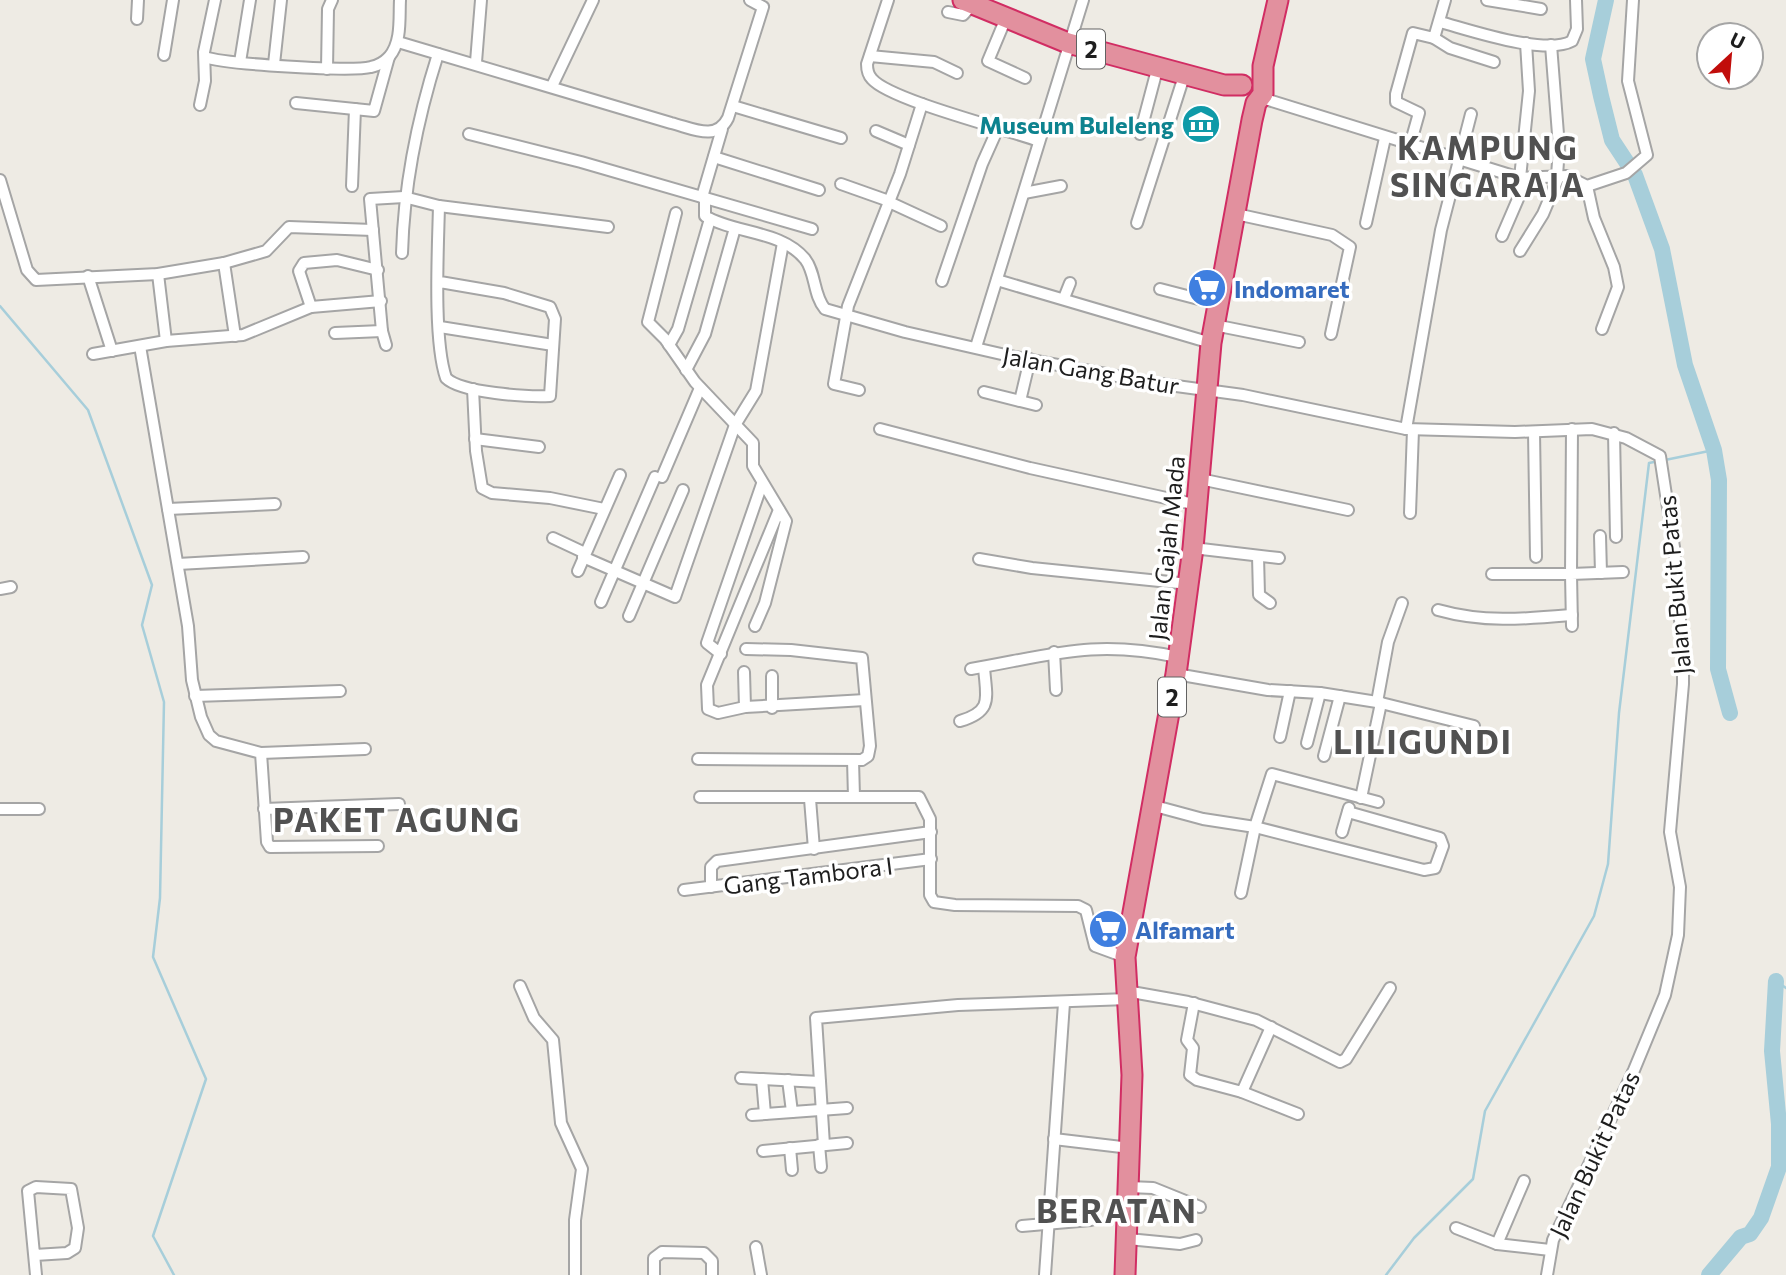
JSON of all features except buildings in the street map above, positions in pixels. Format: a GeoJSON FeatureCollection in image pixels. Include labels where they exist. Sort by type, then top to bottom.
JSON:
{"type":"FeatureCollection","features":[{"type":"Feature","properties":{"kind":"highway","name":"Jalan Gajah Mada"},"geometry":{"type":"LineString","coordinates":[[1125,1275],[1132,1075],[1125,957],[1189,584],[1212,334],[1236,214],[1250,92],[1279,0]]}},
{"type":"Feature","properties":{"kind":"highway","name":"2"},"geometry":{"type":"LineString","coordinates":[[963,4],[1068,43],[1250,92]]}},
{"type":"Feature","properties":{"kind":"street"},"geometry":{"type":"LineString","coordinates":[[137,19],[138,0]]}},
{"type":"Feature","properties":{"kind":"street"},"geometry":{"type":"LineString","coordinates":[[164,55],[173,0]]}},
{"type":"Feature","properties":{"kind":"street"},"geometry":{"type":"LineString","coordinates":[[201,105],[205,57],[215,0]]}},
{"type":"Feature","properties":{"kind":"street"},"geometry":{"type":"LineString","coordinates":[[240,62],[250,0]]}},
{"type":"Feature","properties":{"kind":"street"},"geometry":{"type":"LineString","coordinates":[[274,64],[281,0]]}},
{"type":"Feature","properties":{"kind":"street"},"geometry":{"type":"LineString","coordinates":[[327,69],[328,9],[332,0]]}},
{"type":"Feature","properties":{"kind":"street"},"geometry":{"type":"LineString","coordinates":[[296,103],[371,111],[377,108],[389,57],[398,41],[400,0]]}},
{"type":"Feature","properties":{"kind":"street"},"geometry":{"type":"LineString","coordinates":[[475,62],[481,0]]}},
{"type":"Feature","properties":{"kind":"street"},"geometry":{"type":"LineString","coordinates":[[552,86],[593,0]]}},
{"type":"Feature","properties":{"kind":"street"},"geometry":{"type":"LineString","coordinates":[[552,538],[615,571],[675,597],[735,425],[757,391],[783,243],[710,219],[703,211],[722,128],[733,106],[763,7],[750,0]]}},
{"type":"Feature","properties":{"kind":"street"},"geometry":{"type":"LineString","coordinates":[[888,0],[867,69],[874,82],[922,104],[999,126],[1039,141]]}},
{"type":"Feature","properties":{"kind":"street","name":"Jalan Gang Batur"},"geometry":{"type":"LineString","coordinates":[[976,347],[1083,0]]}},
{"type":"Feature","properties":{"kind":"street"},"geometry":{"type":"LineString","coordinates":[[1434,38],[1445,0]]}},
{"type":"Feature","properties":{"kind":"street"},"geometry":{"type":"LineString","coordinates":[[1487,0],[1541,9]]}},
{"type":"Feature","properties":{"kind":"street"},"geometry":{"type":"LineString","coordinates":[[1440,22],[1526,43],[1551,45],[1570,42],[1577,29],[1576,0]]}},
{"type":"Feature","properties":{"kind":"street"},"geometry":{"type":"LineString","coordinates":[[1250,92],[1385,138],[1523,178],[1558,176],[1587,186],[1626,173],[1646,157],[1647,149],[1631,102],[1628,81],[1633,0]]}},
{"type":"Feature","properties":{"kind":"street"},"geometry":{"type":"LineString","coordinates":[[1006,18],[988,61],[1025,78]]}},
{"type":"Feature","properties":{"kind":"street"},"geometry":{"type":"LineString","coordinates":[[1410,145],[1419,113],[1396,102],[1396,94],[1413,33],[1434,38],[1450,48],[1494,62]]}},
{"type":"Feature","properties":{"kind":"street"},"geometry":{"type":"LineString","coordinates":[[398,41],[671,123],[710,133],[722,128]]}},
{"type":"Feature","properties":{"kind":"street"},"geometry":{"type":"LineString","coordinates":[[1502,236],[1523,178],[1529,85],[1526,43]]}},
{"type":"Feature","properties":{"kind":"street"},"geometry":{"type":"LineString","coordinates":[[1520,251],[1544,214],[1558,176],[1559,147],[1551,45]]}},
{"type":"Feature","properties":{"kind":"street"},"geometry":{"type":"LineString","coordinates":[[402,253],[404,197],[420,116],[438,54]]}},
{"type":"Feature","properties":{"kind":"street"},"geometry":{"type":"LineString","coordinates":[[870,55],[934,62],[957,73]]}},
{"type":"Feature","properties":{"kind":"street"},"geometry":{"type":"LineString","coordinates":[[205,57],[327,69],[372,67],[389,57]]}},
{"type":"Feature","properties":{"kind":"street"},"geometry":{"type":"LineString","coordinates":[[1140,134],[1158,66]]}},
{"type":"Feature","properties":{"kind":"street"},"geometry":{"type":"LineString","coordinates":[[1136,223],[1185,73]]}},
{"type":"Feature","properties":{"kind":"street"},"geometry":{"type":"LineString","coordinates":[[859,390],[834,384],[845,315],[889,202],[922,104]]}},
{"type":"Feature","properties":{"kind":"street"},"geometry":{"type":"LineString","coordinates":[[733,106],[841,138]]}},
{"type":"Feature","properties":{"kind":"street"},"geometry":{"type":"LineString","coordinates":[[352,186],[355,109]]}},
{"type":"Feature","properties":{"kind":"street"},"geometry":{"type":"LineString","coordinates":[[1410,513],[1410,430],[1441,230],[1471,114]]}},
{"type":"Feature","properties":{"kind":"street"},"geometry":{"type":"LineString","coordinates":[[942,281],[982,164],[999,126]]}},
{"type":"Feature","properties":{"kind":"street"},"geometry":{"type":"LineString","coordinates":[[876,131],[909,145]]}},
{"type":"Feature","properties":{"kind":"street"},"geometry":{"type":"LineString","coordinates":[[469,134],[811,229]]}},
{"type":"Feature","properties":{"kind":"street"},"geometry":{"type":"LineString","coordinates":[[1366,223],[1385,138]]}},
{"type":"Feature","properties":{"kind":"street"},"geometry":{"type":"LineString","coordinates":[[714,157],[819,190]]}},
{"type":"Feature","properties":{"kind":"street"},"geometry":{"type":"LineString","coordinates":[[0,180],[31,278],[44,280],[158,274],[224,264],[266,251],[289,227],[373,230]]}},
{"type":"Feature","properties":{"kind":"street"},"geometry":{"type":"LineString","coordinates":[[841,184],[941,226]]}},
{"type":"Feature","properties":{"kind":"street"},"geometry":{"type":"LineString","coordinates":[[1024,192],[1061,186]]}},
{"type":"Feature","properties":{"kind":"street"},"geometry":{"type":"LineString","coordinates":[[1587,186],[1594,218],[1612,260],[1618,287],[1602,329]]}},
{"type":"Feature","properties":{"kind":"street"},"geometry":{"type":"LineString","coordinates":[[386,345],[382,331],[370,199],[404,197],[439,206],[608,227]]}},
{"type":"Feature","properties":{"kind":"street"},"geometry":{"type":"LineString","coordinates":[[439,206],[440,327],[446,378],[453,384],[473,389],[550,396],[554,310],[546,304],[440,282]]}},
{"type":"Feature","properties":{"kind":"street"},"geometry":{"type":"LineString","coordinates":[[676,213],[648,320],[700,387],[753,443],[753,466],[786,521],[765,603],[755,626]]}},
{"type":"Feature","properties":{"kind":"street"},"geometry":{"type":"LineString","coordinates":[[1236,214],[1332,235],[1350,247],[1331,334]]}},
{"type":"Feature","properties":{"kind":"street"},"geometry":{"type":"LineString","coordinates":[[669,345],[678,329],[710,219]]}},
{"type":"Feature","properties":{"kind":"street"},"geometry":{"type":"LineString","coordinates":[[686,370],[710,321],[735,228]]}},
{"type":"Feature","properties":{"kind":"street","name":"Jalan Gang Batur"},"geometry":{"type":"LineString","coordinates":[[783,243],[805,259],[819,301],[825,309],[1030,359],[1207,390]]}},
{"type":"Feature","properties":{"kind":"street"},"geometry":{"type":"LineString","coordinates":[[312,307],[299,271],[304,263],[337,260],[378,270]]}},
{"type":"Feature","properties":{"kind":"street"},"geometry":{"type":"LineString","coordinates":[[224,264],[234,336]]}},
{"type":"Feature","properties":{"kind":"street"},"geometry":{"type":"LineString","coordinates":[[158,274],[166,341]]}},
{"type":"Feature","properties":{"kind":"street"},"geometry":{"type":"LineString","coordinates":[[88,276],[112,351]]}},
{"type":"Feature","properties":{"kind":"street"},"geometry":{"type":"LineString","coordinates":[[997,280],[1212,334],[1299,342]]}},
{"type":"Feature","properties":{"kind":"street"},"geometry":{"type":"LineString","coordinates":[[1064,298],[1070,283]]}},
{"type":"Feature","properties":{"kind":"street"},"geometry":{"type":"LineString","coordinates":[[1160,289],[1218,304]]}},
{"type":"Feature","properties":{"kind":"street"},"geometry":{"type":"LineString","coordinates":[[93,354],[166,341],[234,336],[260,330],[285,315],[312,307],[381,301]]}},
{"type":"Feature","properties":{"kind":"street"},"geometry":{"type":"LineString","coordinates":[[440,327],[553,345]]}},
{"type":"Feature","properties":{"kind":"street"},"geometry":{"type":"LineString","coordinates":[[335,334],[382,331]]}},
{"type":"Feature","properties":{"kind":"street"},"geometry":{"type":"LineString","coordinates":[[140,346],[178,564],[195,696],[204,724],[212,738],[261,753],[365,749]]}},
{"type":"Feature","properties":{"kind":"street"},"geometry":{"type":"LineString","coordinates":[[1020,401],[1030,359]]}},
{"type":"Feature","properties":{"kind":"street"},"geometry":{"type":"LineString","coordinates":[[601,602],[700,387]]}},
{"type":"Feature","properties":{"kind":"street"},"geometry":{"type":"LineString","coordinates":[[473,389],[479,483],[487,492],[550,498],[604,509]]}},
{"type":"Feature","properties":{"kind":"street","name":"Jalan Bukit Patas"},"geometry":{"type":"LineString","coordinates":[[1207,390],[1280,402],[1410,430],[1534,432],[1572,429],[1614,433],[1661,459],[1674,547],[1683,656],[1670,832],[1680,887],[1678,935],[1668,984],[1660,1007],[1550,1250],[1547,1275]]}},
{"type":"Feature","properties":{"kind":"street"},"geometry":{"type":"LineString","coordinates":[[984,392],[1036,405]]}},
{"type":"Feature","properties":{"kind":"street"},"geometry":{"type":"LineString","coordinates":[[880,429],[1030,468],[1198,505]]}},
{"type":"Feature","properties":{"kind":"street"},"geometry":{"type":"LineString","coordinates":[[1438,610],[1467,618],[1572,621],[1572,429]]}},
{"type":"Feature","properties":{"kind":"street"},"geometry":{"type":"LineString","coordinates":[[1534,432],[1536,557]]}},
{"type":"Feature","properties":{"kind":"street"},"geometry":{"type":"LineString","coordinates":[[1614,433],[1616,537]]}},
{"type":"Feature","properties":{"kind":"street"},"geometry":{"type":"LineString","coordinates":[[475,439],[539,447]]}},
{"type":"Feature","properties":{"kind":"street"},"geometry":{"type":"LineString","coordinates":[[578,570],[620,475]]}},
{"type":"Feature","properties":{"kind":"street"},"geometry":{"type":"LineString","coordinates":[[1200,479],[1348,510]]}},
{"type":"Feature","properties":{"kind":"street"},"geometry":{"type":"LineString","coordinates":[[721,654],[707,643],[762,484]]}},
{"type":"Feature","properties":{"kind":"street"},"geometry":{"type":"LineString","coordinates":[[629,616],[683,490]]}},
{"type":"Feature","properties":{"kind":"street"},"geometry":{"type":"LineString","coordinates":[[168,509],[275,504]]}},
{"type":"Feature","properties":{"kind":"street"},"geometry":{"type":"LineString","coordinates":[[779,510],[707,685],[708,709],[718,713],[745,707],[772,708],[865,700]]}},
{"type":"Feature","properties":{"kind":"street"},"geometry":{"type":"LineString","coordinates":[[1600,536],[1601,573]]}},
{"type":"Feature","properties":{"kind":"street"},"geometry":{"type":"LineString","coordinates":[[1194,548],[1279,558]]}},
{"type":"Feature","properties":{"kind":"street"},"geometry":{"type":"LineString","coordinates":[[1258,556],[1259,595],[1270,603]]}},
{"type":"Feature","properties":{"kind":"street"},"geometry":{"type":"LineString","coordinates":[[178,564],[303,557]]}},
{"type":"Feature","properties":{"kind":"street"},"geometry":{"type":"LineString","coordinates":[[979,559],[1032,568],[1189,584]]}},
{"type":"Feature","properties":{"kind":"street"},"geometry":{"type":"LineString","coordinates":[[1492,574],[1623,572]]}},
{"type":"Feature","properties":{"kind":"street"},"geometry":{"type":"LineString","coordinates":[[1342,832],[1348,812],[1357,797],[1379,703],[1388,642],[1402,603]]}},
{"type":"Feature","properties":{"kind":"street"},"geometry":{"type":"LineString","coordinates":[[971,669],[1054,652],[1114,648],[1290,691],[1379,703],[1474,726]]}},
{"type":"Feature","properties":{"kind":"street"},"geometry":{"type":"LineString","coordinates":[[698,759],[853,760],[866,759],[870,752],[862,659],[791,650],[746,649]]}},
{"type":"Feature","properties":{"kind":"street"},"geometry":{"type":"LineString","coordinates":[[1054,652],[1056,690]]}},
{"type":"Feature","properties":{"kind":"street"},"geometry":{"type":"LineString","coordinates":[[960,722],[978,716],[984,708],[984,667]]}},
{"type":"Feature","properties":{"kind":"street"},"geometry":{"type":"LineString","coordinates":[[744,671],[745,707]]}},
{"type":"Feature","properties":{"kind":"street"},"geometry":{"type":"LineString","coordinates":[[772,676],[772,708]]}},
{"type":"Feature","properties":{"kind":"street"},"geometry":{"type":"LineString","coordinates":[[195,696],[340,691]]}},
{"type":"Feature","properties":{"kind":"street"},"geometry":{"type":"LineString","coordinates":[[1280,737],[1290,691]]}},
{"type":"Feature","properties":{"kind":"street"},"geometry":{"type":"LineString","coordinates":[[1307,743],[1320,693]]}},
{"type":"Feature","properties":{"kind":"street"},"geometry":{"type":"LineString","coordinates":[[1324,756],[1340,696]]}},
{"type":"Feature","properties":{"kind":"street"},"geometry":{"type":"LineString","coordinates":[[261,753],[267,842],[272,848],[378,846]]}},
{"type":"Feature","properties":{"kind":"street"},"geometry":{"type":"LineString","coordinates":[[853,760],[855,797]]}},
{"type":"Feature","properties":{"kind":"street"},"geometry":{"type":"LineString","coordinates":[[1241,893],[1255,827],[1272,774],[1378,802]]}},
{"type":"Feature","properties":{"kind":"street"},"geometry":{"type":"LineString","coordinates":[[700,797],[919,797],[927,809],[931,832],[930,895],[936,903],[1078,906],[1086,910],[1096,946],[1125,957]]}},
{"type":"Feature","properties":{"kind":"street"},"geometry":{"type":"LineString","coordinates":[[810,799],[822,873]]}},
{"type":"Feature","properties":{"kind":"street"},"geometry":{"type":"LineString","coordinates":[[264,809],[399,804]]}},
{"type":"Feature","properties":{"kind":"street"},"geometry":{"type":"LineString","coordinates":[[1152,805],[1203,819],[1255,827],[1424,870],[1431,870],[1437,863],[1443,846],[1440,838],[1348,812]]}},
{"type":"Feature","properties":{"kind":"street"},"geometry":{"type":"LineString","coordinates":[[0,808],[39,809]]}},
{"type":"Feature","properties":{"kind":"street"},"geometry":{"type":"LineString","coordinates":[[711,887],[711,867],[718,861],[931,832]]}},
{"type":"Feature","properties":{"kind":"street","name":"Gang Tambora I"},"geometry":{"type":"LineString","coordinates":[[684,890],[931,859]]}},
{"type":"Feature","properties":{"kind":"street"},"geometry":{"type":"LineString","coordinates":[[520,986],[534,1018],[553,1040],[561,1123],[582,1169],[575,1220],[575,1275]]}},
{"type":"Feature","properties":{"kind":"street"},"geometry":{"type":"LineString","coordinates":[[821,1167],[822,1110],[816,1018],[958,1004],[1064,1003],[1127,995],[1194,1003],[1271,1027],[1336,1061],[1343,1062],[1390,988]]}},
{"type":"Feature","properties":{"kind":"street"},"geometry":{"type":"LineString","coordinates":[[1045,1275],[1064,1003]]}},
{"type":"Feature","properties":{"kind":"street"},"geometry":{"type":"LineString","coordinates":[[1194,1003],[1187,1041],[1193,1048],[1190,1075],[1197,1080],[1242,1092],[1298,1114]]}},
{"type":"Feature","properties":{"kind":"street"},"geometry":{"type":"LineString","coordinates":[[1242,1092],[1271,1027]]}},
{"type":"Feature","properties":{"kind":"street"},"geometry":{"type":"LineString","coordinates":[[741,1078],[820,1083]]}},
{"type":"Feature","properties":{"kind":"street"},"geometry":{"type":"LineString","coordinates":[[762,1079],[765,1114]]}},
{"type":"Feature","properties":{"kind":"street"},"geometry":{"type":"LineString","coordinates":[[788,1080],[792,1112]]}},
{"type":"Feature","properties":{"kind":"street"},"geometry":{"type":"LineString","coordinates":[[752,1115],[847,1108]]}},
{"type":"Feature","properties":{"kind":"street"},"geometry":{"type":"LineString","coordinates":[[1054,1139],[1130,1148]]}},
{"type":"Feature","properties":{"kind":"street"},"geometry":{"type":"LineString","coordinates":[[763,1151],[847,1143]]}},
{"type":"Feature","properties":{"kind":"street"},"geometry":{"type":"LineString","coordinates":[[790,1149],[792,1170]]}},
{"type":"Feature","properties":{"kind":"street"},"geometry":{"type":"LineString","coordinates":[[1497,1244],[1524,1181]]}},
{"type":"Feature","properties":{"kind":"street"},"geometry":{"type":"LineString","coordinates":[[35,1255],[67,1253],[75,1248],[78,1228],[71,1189],[36,1186],[28,1191],[36,1275]]}},
{"type":"Feature","properties":{"kind":"street"},"geometry":{"type":"LineString","coordinates":[[1129,1187],[1153,1188],[1200,1207]]}},
{"type":"Feature","properties":{"kind":"street"},"geometry":{"type":"LineString","coordinates":[[1022,1226],[1091,1220]]}},
{"type":"Feature","properties":{"kind":"street"},"geometry":{"type":"LineString","coordinates":[[1456,1228],[1497,1244],[1550,1250]]}},
{"type":"Feature","properties":{"kind":"street"},"geometry":{"type":"LineString","coordinates":[[1128,1239],[1181,1244],[1196,1240]]}},
{"type":"Feature","properties":{"kind":"street"},"geometry":{"type":"LineString","coordinates":[[756,1247],[761,1275]]}},
{"type":"Feature","properties":{"kind":"street"},"geometry":{"type":"LineString","coordinates":[[654,1275],[654,1258],[662,1252],[704,1253],[712,1261],[712,1275]]}},
{"type":"Feature","properties":{"kind":"waterway"},"geometry":{"type":"LineString","coordinates":[[1606,0],[1593,59],[1601,96],[1612,140],[1635,175],[1662,249],[1685,365],[1714,450],[1719,480],[1718,669],[1730,713]]}},
{"type":"Feature","properties":{"kind":"waterway"},"geometry":{"type":"LineString","coordinates":[[0,306],[88,410],[152,585],[142,625],[164,702],[160,898],[153,957],[206,1079],[153,1236],[174,1275]]}},
{"type":"Feature","properties":{"kind":"waterway"},"geometry":{"type":"LineString","coordinates":[[1665,460],[1714,450]]}},
{"type":"Feature","properties":{"kind":"waterway"},"geometry":{"type":"LineString","coordinates":[[1386,1275],[1414,1238],[1473,1179],[1485,1111],[1594,916],[1608,864],[1619,713],[1649,463],[1659,461]]}},
{"type":"Feature","properties":{"kind":"waterway"},"geometry":{"type":"LineString","coordinates":[[1776,981],[1786,988]]}},
{"type":"Feature","properties":{"kind":"waterway"},"geometry":{"type":"LineString","coordinates":[[1709,1275],[1741,1237],[1750,1234],[1761,1218],[1779,1167],[1779,1124],[1772,1051],[1776,981]]}},
{"type":"Feature","properties":{"kind":"place","name":"Museum Buleleng"},"geometry":{"type":"Point","coordinates":[1201,124]}},
{"type":"Feature","properties":{"kind":"place","name":"Indomaret"},"geometry":{"type":"Point","coordinates":[1207,288]}},
{"type":"Feature","properties":{"kind":"place","name":"Alfamart"},"geometry":{"type":"Point","coordinates":[1108,929]}},
{"type":"Feature","properties":{"kind":"district","name":"KAMPUNG SINGARAJA"},"geometry":{"type":"Point","coordinates":[1488,166]}},
{"type":"Feature","properties":{"kind":"district","name":"LILIGUNDI"},"geometry":{"type":"Point","coordinates":[1423,741]}},
{"type":"Feature","properties":{"kind":"district","name":"PAKET AGUNG"},"geometry":{"type":"Point","coordinates":[397,819]}},
{"type":"Feature","properties":{"kind":"district","name":"BERATAN"},"geometry":{"type":"Point","coordinates":[1117,1210]}}]}
